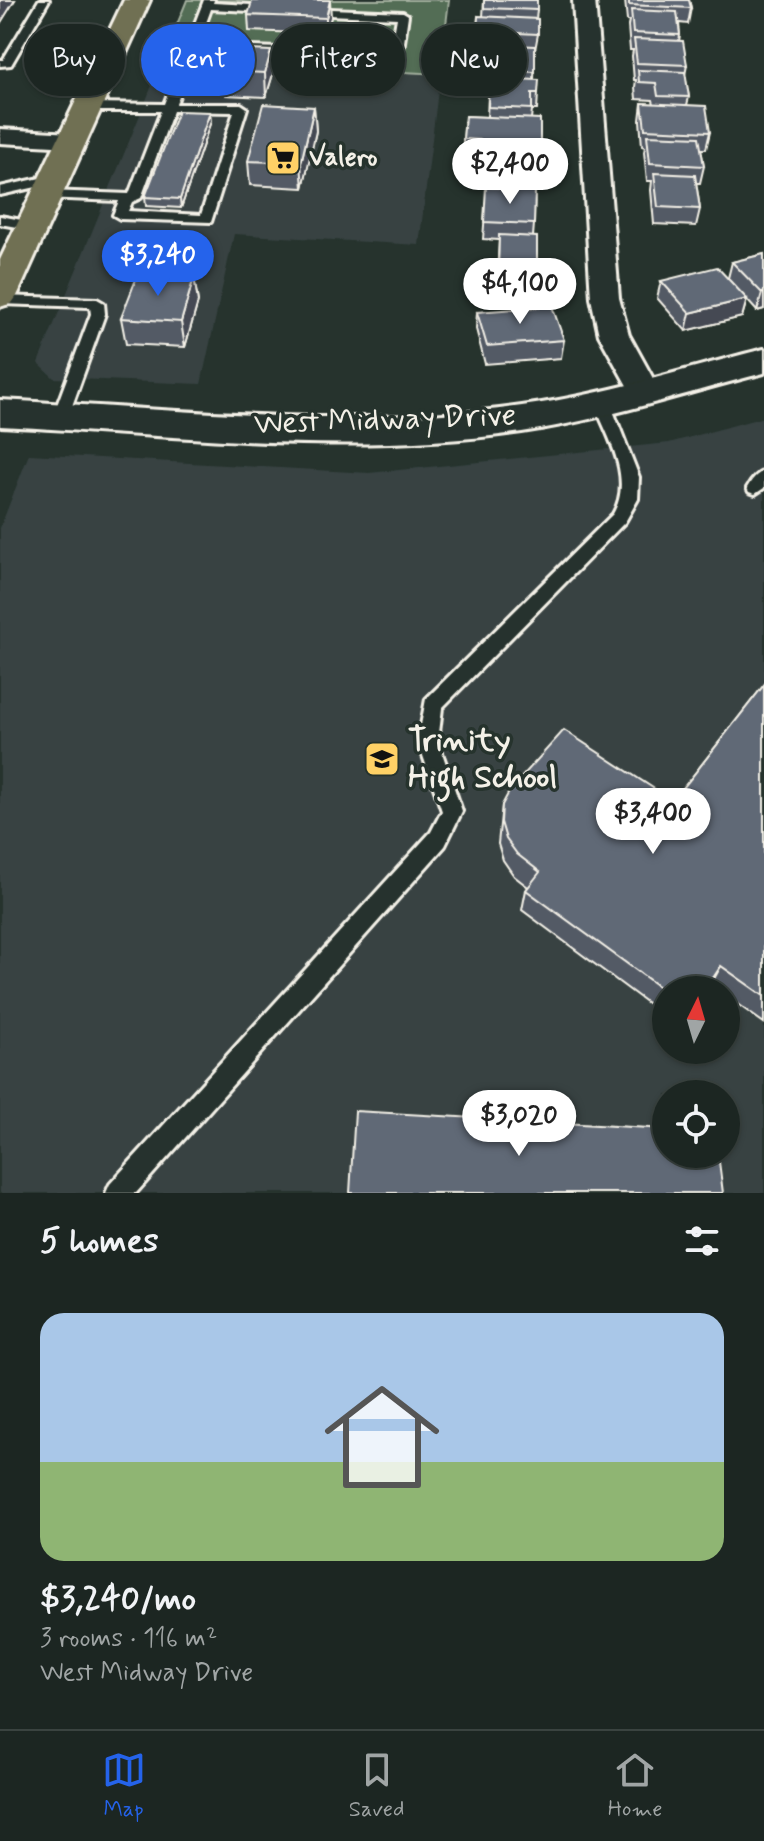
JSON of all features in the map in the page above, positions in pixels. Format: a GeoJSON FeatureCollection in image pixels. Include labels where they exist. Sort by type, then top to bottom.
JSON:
{"type":"FeatureCollection","features":[{"type":"Feature","properties":{"kind":"main road"},"geometry":{"type":"LineString","coordinates":[[0,298],[137,0]]}},
{"type":"Feature","properties":{"kind":"street"},"geometry":{"type":"LineString","coordinates":[[584,0],[605,298],[614,335],[646,393]]}},
{"type":"Feature","properties":{"kind":"street"},"geometry":{"type":"LineString","coordinates":[[0,136],[72,140]]}},
{"type":"Feature","properties":{"kind":"street","name":"West Midway Drive"},"geometry":{"type":"LineString","coordinates":[[0,413],[306,429],[487,423],[602,403],[764,361]]}},
{"type":"Feature","properties":{"kind":"lane"},"geometry":{"type":"LineString","coordinates":[[0,63],[7,63],[44,0]]}},
{"type":"Feature","properties":{"kind":"lane"},"geometry":{"type":"LineString","coordinates":[[200,24],[208,3],[282,9]]}},
{"type":"Feature","properties":{"kind":"lane"},"geometry":{"type":"LineString","coordinates":[[255,50],[396,56],[403,15],[297,10]]}},
{"type":"Feature","properties":{"kind":"lane"},"geometry":{"type":"LineString","coordinates":[[0,191],[51,187],[134,198],[172,96]]}},
{"type":"Feature","properties":{"kind":"lane"},"geometry":{"type":"LineString","coordinates":[[88,107],[241,108],[206,219],[120,215],[127,198]]}},
{"type":"Feature","properties":{"kind":"lane"},"geometry":{"type":"LineString","coordinates":[[0,220],[33,226]]}},
{"type":"Feature","properties":{"kind":"lane"},"geometry":{"type":"LineString","coordinates":[[0,298],[97,303],[98,314],[61,416]]}},
{"type":"Feature","properties":{"kind":"lane"},"geometry":{"type":"LineString","coordinates":[[119,1193],[438,839],[452,811],[428,741],[433,705],[619,518],[630,499],[631,477],[602,403]]}},
{"type":"Feature","properties":{"kind":"shaded area"},"geometry":{"type":"Polygon","coordinates":[[[255,64],[271,65],[271,96],[405,96],[405,72],[421,73],[421,96],[437,96],[419,245],[234,234],[201,384],[54,378],[38,363],[148,96],[255,96],[255,64]]]}},
{"type":"Feature","properties":{"kind":"shaded area","name":"Trinity High School"},"geometry":{"type":"Polygon","coordinates":[[[764,417],[764,1193],[0,1193],[0,528],[29,454],[369,473],[669,443],[764,417]]]}},
{"type":"Feature","properties":{"kind":"green space"},"geometry":{"type":"Polygon","coordinates":[[[187,0],[449,0],[446,24],[421,24],[421,73],[405,72],[405,24],[271,24],[271,65],[255,64],[255,24],[177,24],[187,0]]]}},
{"type":"Feature","properties":{"kind":"building"},"geometry":{"type":"Polygon","coordinates":[[[330,0],[326,18],[248,15],[252,1],[330,0]]]}},
{"type":"Feature","properties":{"kind":"building"},"geometry":{"type":"Polygon","coordinates":[[[484,0],[537,0],[537,10],[484,8],[484,0]]]}},
{"type":"Feature","properties":{"kind":"building"},"geometry":{"type":"Polygon","coordinates":[[[629,0],[689,0],[691,8],[629,5],[629,0]]]}},
{"type":"Feature","properties":{"kind":"building"},"geometry":{"type":"Polygon","coordinates":[[[631,10],[677,12],[680,35],[633,33],[631,10]]]}},
{"type":"Feature","properties":{"kind":"building"},"geometry":{"type":"Polygon","coordinates":[[[478,16],[538,19],[538,34],[527,33],[527,24],[478,24],[478,16]]]}},
{"type":"Feature","properties":{"kind":"building"},"geometry":{"type":"Polygon","coordinates":[[[634,39],[683,41],[687,65],[637,63],[634,39]]]}},
{"type":"Feature","properties":{"kind":"building"},"geometry":{"type":"Polygon","coordinates":[[[527,46],[535,46],[535,72],[527,72],[527,46]]]}},
{"type":"Feature","properties":{"kind":"building"},"geometry":{"type":"Polygon","coordinates":[[[255,50],[271,51],[265,73],[255,73],[255,50]]]}},
{"type":"Feature","properties":{"kind":"building"},"geometry":{"type":"Polygon","coordinates":[[[638,70],[685,72],[689,97],[658,96],[656,83],[639,82],[638,70]]]}},
{"type":"Feature","properties":{"kind":"building"},"geometry":{"type":"Polygon","coordinates":[[[527,80],[539,80],[538,93],[532,93],[532,109],[488,107],[488,96],[527,96],[527,80]]]}},
{"type":"Feature","properties":{"kind":"building"},"geometry":{"type":"Polygon","coordinates":[[[642,103],[706,106],[710,132],[645,129],[642,103]]]}},
{"type":"Feature","properties":{"kind":"building"},"geometry":{"type":"Polygon","coordinates":[[[263,104],[314,107],[301,163],[248,161],[263,104]]]}},
{"type":"Feature","properties":{"kind":"building"},"geometry":{"type":"Polygon","coordinates":[[[178,111],[210,112],[180,199],[145,197],[178,111]]]}},
{"type":"Feature","properties":{"kind":"building"},"geometry":{"type":"Polygon","coordinates":[[[465,116],[540,119],[540,143],[463,139],[465,116]]]}},
{"type":"Feature","properties":{"kind":"building"},"geometry":{"type":"Polygon","coordinates":[[[647,135],[699,137],[704,166],[650,163],[647,135]]]}},
{"type":"Feature","properties":{"kind":"building"},"geometry":{"type":"Polygon","coordinates":[[[490,151],[535,153],[535,186],[488,184],[490,151]]]}},
{"type":"Feature","properties":{"kind":"building"},"geometry":{"type":"Polygon","coordinates":[[[654,173],[695,175],[700,209],[658,207],[654,173]]]}},
{"type":"Feature","properties":{"kind":"building"},"geometry":{"type":"Polygon","coordinates":[[[486,187],[535,190],[534,224],[484,222],[486,187]]]}},
{"type":"Feature","properties":{"kind":"building"},"geometry":{"type":"Polygon","coordinates":[[[499,235],[537,237],[537,276],[498,274],[499,235]]]}},
{"type":"Feature","properties":{"kind":"building"},"geometry":{"type":"Polygon","coordinates":[[[764,254],[764,293],[762,293],[732,262],[764,254]]]}},
{"type":"Feature","properties":{"kind":"building"},"geometry":{"type":"Polygon","coordinates":[[[717,267],[747,299],[690,313],[661,281],[717,267]]]}},
{"type":"Feature","properties":{"kind":"building"},"geometry":{"type":"Polygon","coordinates":[[[138,274],[194,277],[181,322],[121,318],[138,274]]]}},
{"type":"Feature","properties":{"kind":"building"},"geometry":{"type":"Polygon","coordinates":[[[552,306],[564,340],[487,346],[477,312],[552,306]]]}},
{"type":"Feature","properties":{"kind":"building"},"geometry":{"type":"Polygon","coordinates":[[[764,685],[764,996],[740,979],[740,976],[721,966],[714,976],[652,976],[652,982],[526,890],[540,872],[517,854],[506,839],[501,822],[502,805],[510,790],[564,730],[673,801],[764,685]]]}},
{"type":"Feature","properties":{"kind":"building"},"geometry":{"type":"Polygon","coordinates":[[[355,1111],[652,1128],[652,1168],[720,1168],[723,1193],[350,1193],[355,1111]]]}},
{"type":"Feature","properties":{"kind":"place","name":"Valero"},"geometry":{"type":"Point","coordinates":[283,158]}},
{"type":"Feature","properties":{"kind":"place","name":"Trinity High School"},"geometry":{"type":"Point","coordinates":[382,759]}}]}
